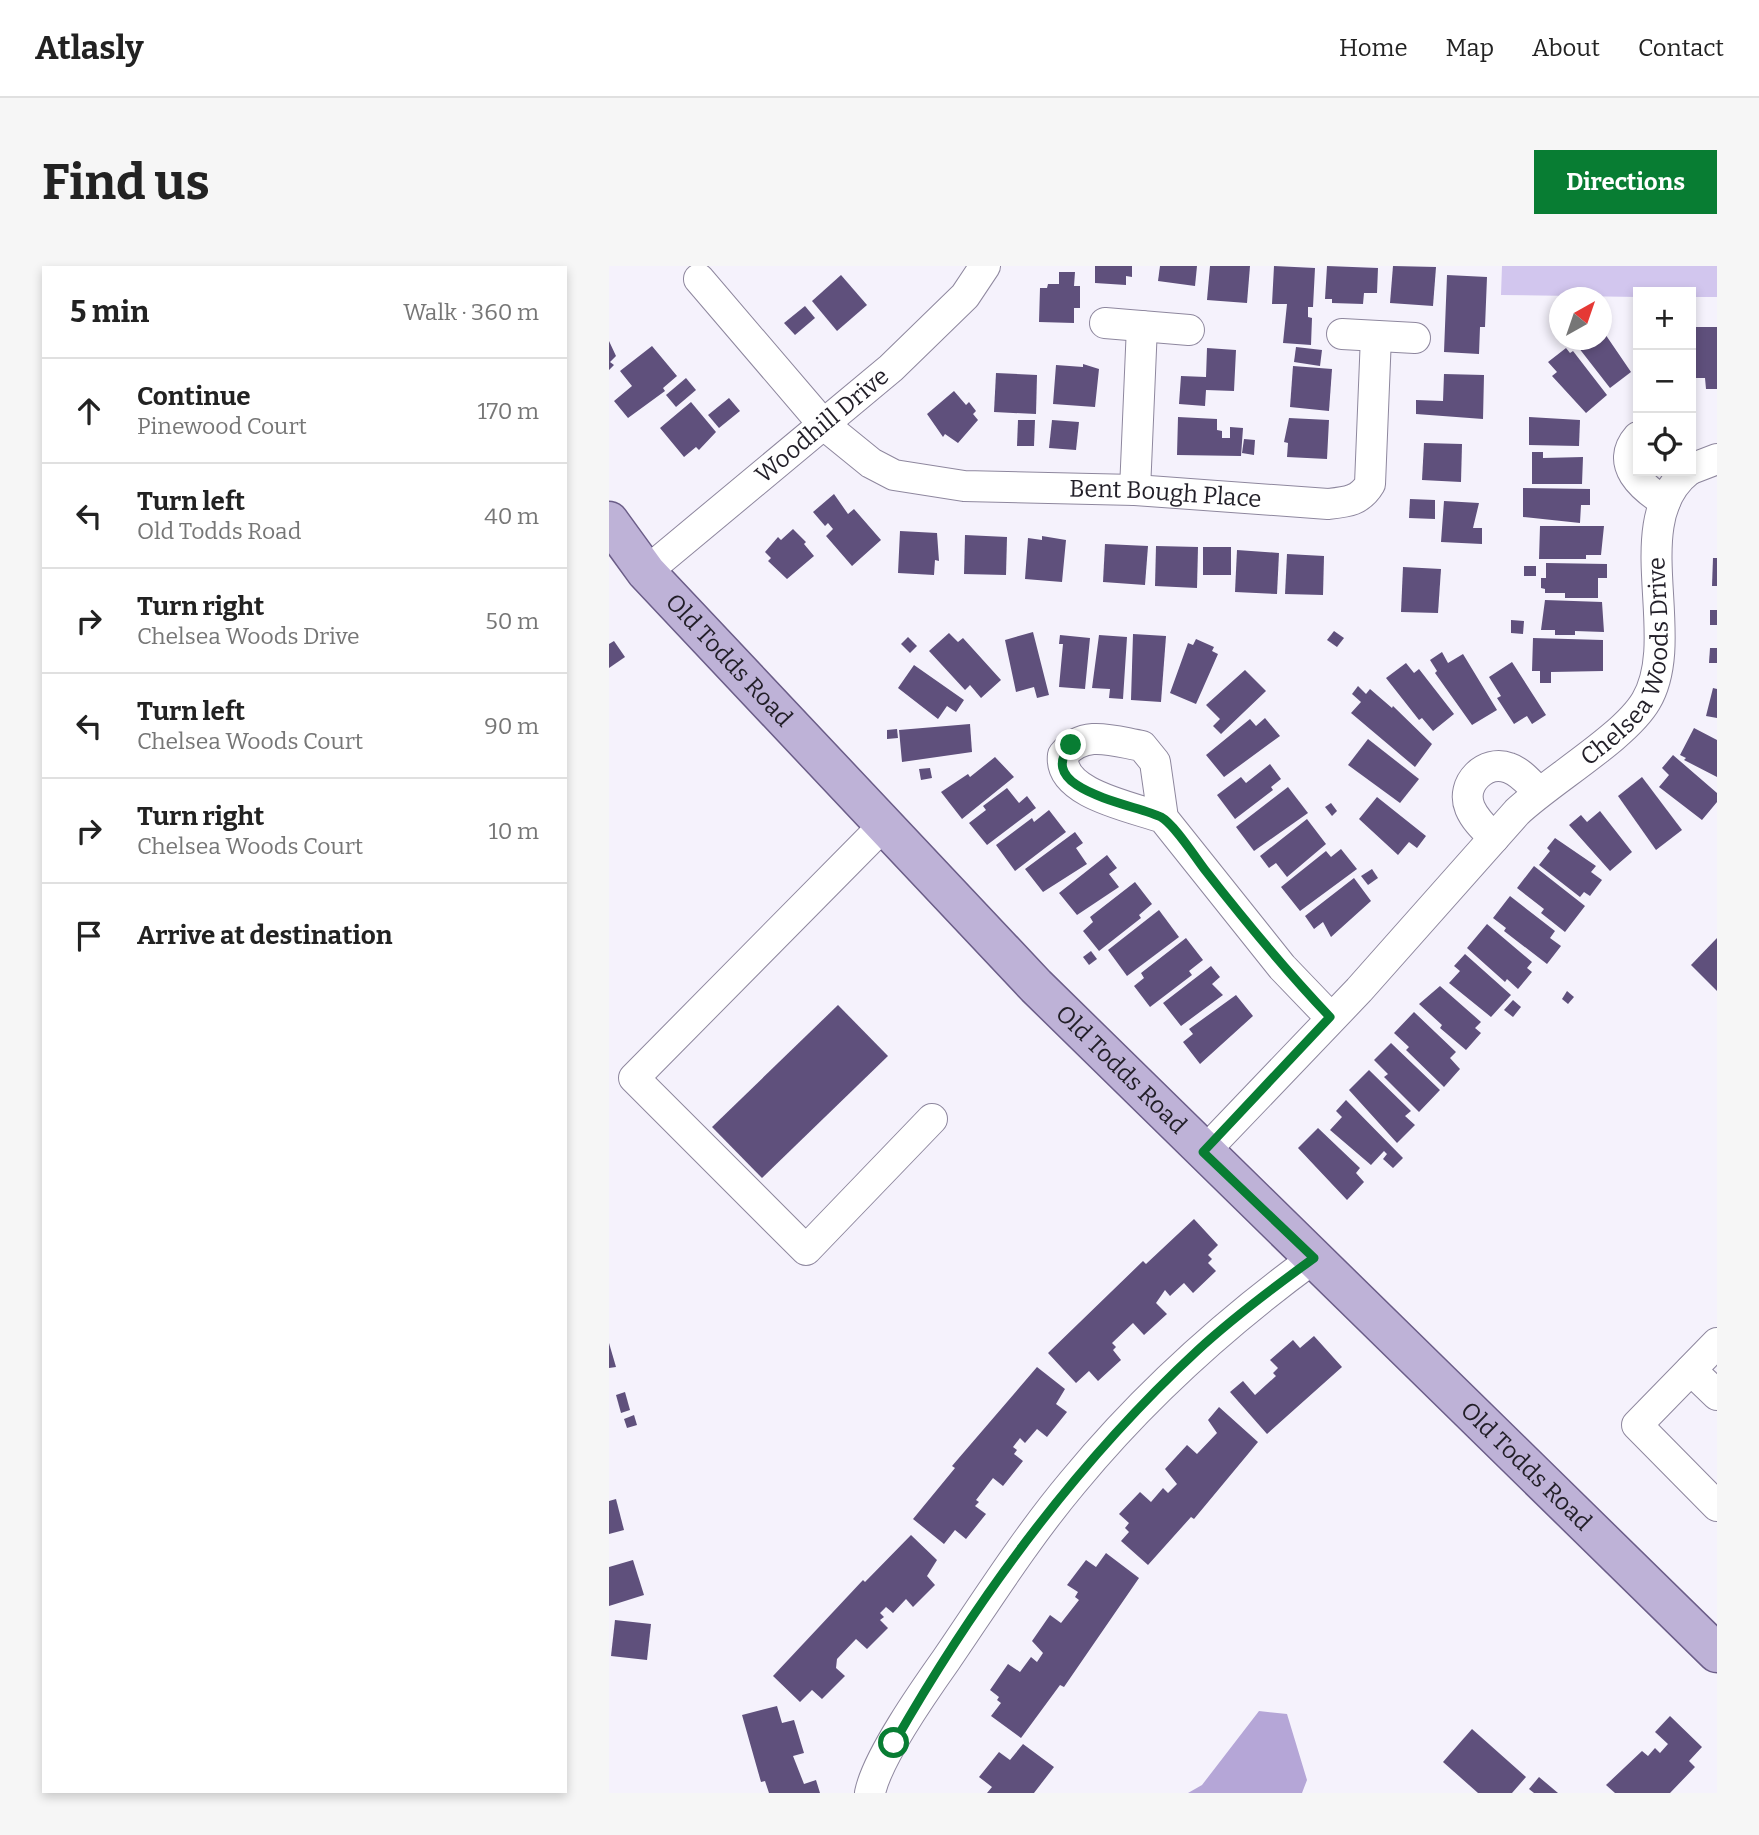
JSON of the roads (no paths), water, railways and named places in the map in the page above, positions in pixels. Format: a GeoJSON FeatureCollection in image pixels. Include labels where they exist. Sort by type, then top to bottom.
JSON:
{"type":"FeatureCollection","features":[{"type":"Feature","properties":{"kind":"main road","name":"Old Todds Road"},"geometry":{"type":"LineString","coordinates":[[609,521],[646,572],[1036,986],[1717,1653]]}},
{"type":"Feature","properties":{"kind":"street","name":"Woodhill Drive"},"geometry":{"type":"LineString","coordinates":[[646,572],[931,331],[965,296],[985,266]]}},
{"type":"Feature","properties":{"kind":"street","name":"Bent Bough Place"},"geometry":{"type":"LineString","coordinates":[[699,279],[823,424],[871,463],[894,475],[964,486],[1135,490],[1328,504],[1348,502],[1363,496],[1370,484],[1373,464],[1376,336]]}},
{"type":"Feature","properties":{"kind":"street"},"geometry":{"type":"LineString","coordinates":[[1105,323],[1189,330]]}},
{"type":"Feature","properties":{"kind":"street"},"geometry":{"type":"LineString","coordinates":[[1135,490],[1142,326]]}},
{"type":"Feature","properties":{"kind":"street"},"geometry":{"type":"LineString","coordinates":[[1342,334],[1415,338]]}},
{"type":"Feature","properties":{"kind":"street"},"geometry":{"type":"LineString","coordinates":[[1633,446],[1630,451],[1633,473]]}},
{"type":"Feature","properties":{"kind":"street","name":"Chelsea Woods Drive"},"geometry":{"type":"LineString","coordinates":[[1203,1152],[1387,960],[1494,838],[1539,792],[1625,726],[1646,703],[1654,686],[1658,659],[1658,530],[1665,502],[1677,482],[1699,461]]}},
{"type":"Feature","properties":{"kind":"street"},"geometry":{"type":"LineString","coordinates":[[1635,476],[1645,488],[1665,502]]}},
{"type":"Feature","properties":{"kind":"street"},"geometry":{"type":"LineString","coordinates":[[1494,838],[1470,809],[1469,789],[1480,772],[1498,765],[1507,767],[1516,771],[1539,792]]}},
{"type":"Feature","properties":{"kind":"street"},"geometry":{"type":"LineString","coordinates":[[1163,818],[1282,967],[1330,1017]]}},
{"type":"Feature","properties":{"kind":"street"},"geometry":{"type":"LineString","coordinates":[[883,826],[634,1078],[806,1250],[932,1119]]}},
{"type":"Feature","properties":{"kind":"street"},"geometry":{"type":"LineString","coordinates":[[870,1793],[874,1774],[929,1684],[1011,1564],[1073,1482],[1197,1351],[1254,1302],[1314,1258]]}},
{"type":"Feature","properties":{"kind":"street"},"geometry":{"type":"LineString","coordinates":[[1717,1343],[1637,1425],[1717,1506]]}},
{"type":"Feature","properties":{"kind":"street"},"geometry":{"type":"LineString","coordinates":[[1692,1370],[1717,1395]]}}]}
